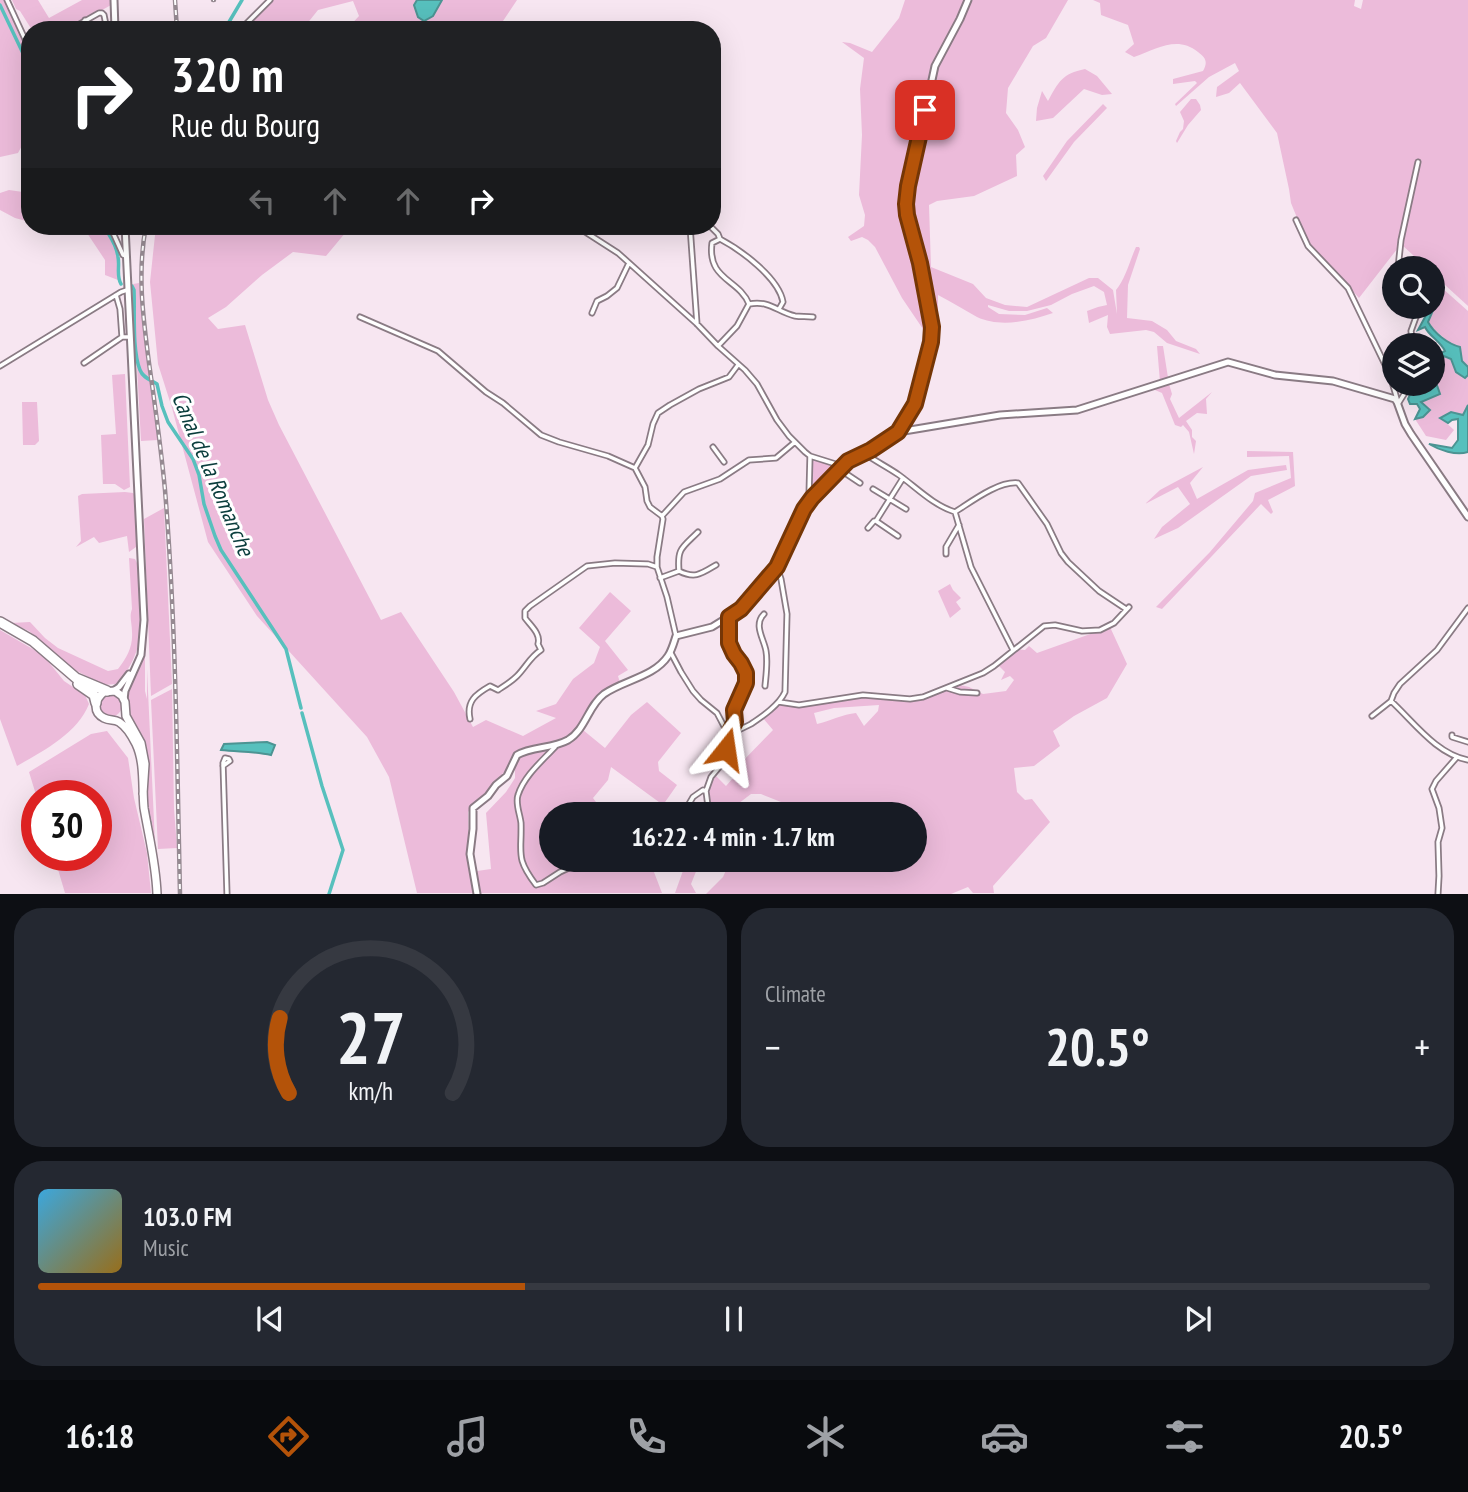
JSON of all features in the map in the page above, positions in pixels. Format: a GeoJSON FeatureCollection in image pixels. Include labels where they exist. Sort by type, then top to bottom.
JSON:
{"type":"FeatureCollection","features":[{"type":"Feature","properties":{"kind":"highway"},"geometry":{"type":"LineString","coordinates":[[0,622],[33,641],[72,680],[94,695],[96,703]]}},
{"type":"Feature","properties":{"kind":"highway"},"geometry":{"type":"LineString","coordinates":[[49,656],[76,678],[110,691]]}},
{"type":"Feature","properties":{"kind":"main road"},"geometry":{"type":"LineString","coordinates":[[125,709],[120,717],[107,719],[101,717],[96,703],[99,695],[110,691],[120,694],[124,700],[126,716],[143,748],[143,794]]}},
{"type":"Feature","properties":{"kind":"main road"},"geometry":{"type":"LineString","coordinates":[[114,719],[125,728],[138,748],[155,862],[157,894]]}},
{"type":"Feature","properties":{"kind":"street"},"geometry":{"type":"LineString","coordinates":[[8,0],[21,30]]}},
{"type":"Feature","properties":{"kind":"street"},"geometry":{"type":"LineString","coordinates":[[114,0],[115,21]]}},
{"type":"Feature","properties":{"kind":"street"},"geometry":{"type":"LineString","coordinates":[[249,21],[270,0]]}},
{"type":"Feature","properties":{"kind":"street"},"geometry":{"type":"LineString","coordinates":[[898,432],[915,404],[932,334],[920,263],[907,215],[908,186],[935,66],[968,0]]}},
{"type":"Feature","properties":{"kind":"street"},"geometry":{"type":"LineString","coordinates":[[85,20],[102,13],[105,21]]}},
{"type":"Feature","properties":{"kind":"street"},"geometry":{"type":"LineString","coordinates":[[1399,256],[1418,162]]}},
{"type":"Feature","properties":{"kind":"street"},"geometry":{"type":"LineString","coordinates":[[1296,220],[1308,246],[1348,288],[1390,375],[1405,424],[1468,517]]}},
{"type":"Feature","properties":{"kind":"street"},"geometry":{"type":"LineString","coordinates":[[114,235],[123,255],[126,256]]}},
{"type":"Feature","properties":{"kind":"street"},"geometry":{"type":"LineString","coordinates":[[124,700],[143,642],[144,603],[139,564],[140,524],[125,235]]}},
{"type":"Feature","properties":{"kind":"street"},"geometry":{"type":"LineString","coordinates":[[590,235],[618,253],[697,324],[757,384],[772,411],[795,442],[810,456],[840,468],[860,483]]}},
{"type":"Feature","properties":{"kind":"street"},"geometry":{"type":"LineString","coordinates":[[691,235],[697,324]]}},
{"type":"Feature","properties":{"kind":"street"},"geometry":{"type":"LineString","coordinates":[[718,235],[772,281],[782,296],[783,302],[779,309]]}},
{"type":"Feature","properties":{"kind":"street"},"geometry":{"type":"LineString","coordinates":[[720,239],[712,243],[716,268],[746,297],[749,304]]}},
{"type":"Feature","properties":{"kind":"street"},"geometry":{"type":"LineString","coordinates":[[592,313],[597,301],[617,288],[629,263]]}},
{"type":"Feature","properties":{"kind":"street"},"geometry":{"type":"LineString","coordinates":[[0,366],[127,290]]}},
{"type":"Feature","properties":{"kind":"street"},"geometry":{"type":"LineString","coordinates":[[116,295],[122,337]]}},
{"type":"Feature","properties":{"kind":"street"},"geometry":{"type":"LineString","coordinates":[[718,346],[737,326],[749,304]]}},
{"type":"Feature","properties":{"kind":"street"},"geometry":{"type":"LineString","coordinates":[[749,304],[768,304],[794,316],[813,317]]}},
{"type":"Feature","properties":{"kind":"street"},"geometry":{"type":"LineString","coordinates":[[360,317],[438,351],[541,435],[608,456],[635,468],[645,487],[650,508],[662,516]]}},
{"type":"Feature","properties":{"kind":"street"},"geometry":{"type":"LineString","coordinates":[[83,363],[122,337],[130,337]]}},
{"type":"Feature","properties":{"kind":"street"},"geometry":{"type":"LineString","coordinates":[[676,636],[712,627],[741,609],[777,567],[806,505],[812,498],[848,461],[898,432],[1000,415],[1077,410],[1228,362],[1275,374],[1333,381],[1389,396],[1398,403]]}},
{"type":"Feature","properties":{"kind":"street"},"geometry":{"type":"LineString","coordinates":[[635,468],[648,445],[659,413],[699,389],[729,377],[738,365]]}},
{"type":"Feature","properties":{"kind":"street"},"geometry":{"type":"LineString","coordinates":[[1398,403],[1403,396]]}},
{"type":"Feature","properties":{"kind":"street"},"geometry":{"type":"LineString","coordinates":[[477,894],[470,855],[472,808],[507,776],[519,753],[557,745],[570,739],[604,695],[652,670],[671,652],[676,636],[657,567],[662,516],[684,492],[720,479],[750,460],[776,458],[795,442]]}},
{"type":"Feature","properties":{"kind":"street"},"geometry":{"type":"LineString","coordinates":[[713,447],[724,462]]}},
{"type":"Feature","properties":{"kind":"street"},"geometry":{"type":"LineString","coordinates":[[779,702],[799,705],[868,694],[918,698],[994,667],[1044,626],[1055,625],[1082,631],[1100,630],[1114,623],[1127,608],[1099,591],[1068,562],[1047,524],[1018,482],[992,490],[955,512],[944,509],[866,452]]}},
{"type":"Feature","properties":{"kind":"street"},"geometry":{"type":"LineString","coordinates":[[810,456],[809,494],[812,498]]}},
{"type":"Feature","properties":{"kind":"street"},"geometry":{"type":"LineString","coordinates":[[869,528],[903,478]]}},
{"type":"Feature","properties":{"kind":"street"},"geometry":{"type":"LineString","coordinates":[[873,489],[906,509]]}},
{"type":"Feature","properties":{"kind":"street"},"geometry":{"type":"LineString","coordinates":[[955,512],[971,567],[1013,650]]}},
{"type":"Feature","properties":{"kind":"street"},"geometry":{"type":"LineString","coordinates":[[876,521],[898,536]]}},
{"type":"Feature","properties":{"kind":"street"},"geometry":{"type":"LineString","coordinates":[[946,554],[946,547],[959,524]]}},
{"type":"Feature","properties":{"kind":"street"},"geometry":{"type":"LineString","coordinates":[[698,532],[677,556],[679,571],[685,575],[696,576],[716,565]]}},
{"type":"Feature","properties":{"kind":"street"},"geometry":{"type":"LineString","coordinates":[[470,719],[468,708],[472,699],[486,687],[498,690],[507,684],[541,650],[537,635],[525,618],[525,611],[584,567],[615,563],[648,564],[657,567]]}},
{"type":"Feature","properties":{"kind":"street"},"geometry":{"type":"LineString","coordinates":[[707,802],[706,791],[711,778],[721,765],[730,731],[751,723],[779,702],[785,690],[787,614],[777,567]]}},
{"type":"Feature","properties":{"kind":"street"},"geometry":{"type":"LineString","coordinates":[[660,578],[679,571]]}},
{"type":"Feature","properties":{"kind":"street"},"geometry":{"type":"LineString","coordinates":[[1372,716],[1391,701],[1397,688],[1437,650],[1468,608]]}},
{"type":"Feature","properties":{"kind":"street"},"geometry":{"type":"LineString","coordinates":[[764,614],[760,618],[759,626],[766,652],[765,686]]}},
{"type":"Feature","properties":{"kind":"street"},"geometry":{"type":"LineString","coordinates":[[729,617],[729,643],[746,673],[746,683],[734,710],[735,729]]}},
{"type":"Feature","properties":{"kind":"street"},"geometry":{"type":"LineString","coordinates":[[110,691],[119,687],[128,677],[143,642]]}},
{"type":"Feature","properties":{"kind":"street"},"geometry":{"type":"LineString","coordinates":[[671,652],[693,691],[717,713],[729,736]]}},
{"type":"Feature","properties":{"kind":"street"},"geometry":{"type":"LineString","coordinates":[[945,688],[977,693]]}},
{"type":"Feature","properties":{"kind":"street"},"geometry":{"type":"LineString","coordinates":[[1391,701],[1434,742],[1457,757],[1468,760]]}},
{"type":"Feature","properties":{"kind":"street"},"geometry":{"type":"LineString","coordinates":[[1452,735],[1468,742]]}},
{"type":"Feature","properties":{"kind":"street"},"geometry":{"type":"LineString","coordinates":[[557,745],[533,770],[517,796],[521,823],[520,853],[536,886],[561,872]]}},
{"type":"Feature","properties":{"kind":"street"},"geometry":{"type":"LineString","coordinates":[[1438,894],[1438,842],[1442,828],[1432,789],[1457,757]]}},
{"type":"Feature","properties":{"kind":"street"},"geometry":{"type":"LineString","coordinates":[[223,766],[227,894]]}},
{"type":"Feature","properties":{"kind":"street"},"geometry":{"type":"LineString","coordinates":[[690,802],[703,790],[706,791]]}},
{"type":"Feature","properties":{"kind":"shaded area"},"geometry":{"type":"Polygon","coordinates":[[[0,0],[6,0],[21,35],[21,147],[18,153],[0,157],[0,0]]]}},
{"type":"Feature","properties":{"kind":"shaded area"},"geometry":{"type":"Polygon","coordinates":[[[12,0],[38,0],[49,18],[82,0],[111,0],[111,5],[83,21],[26,21],[12,0]]]}},
{"type":"Feature","properties":{"kind":"shaded area"},"geometry":{"type":"Polygon","coordinates":[[[273,0],[417,0],[414,5],[433,16],[442,0],[517,0],[503,21],[354,21],[359,16],[353,1],[318,10],[309,21],[253,21],[273,0]]]}},
{"type":"Feature","properties":{"kind":"shaded area"},"geometry":{"type":"Polygon","coordinates":[[[905,0],[1068,0],[1046,38],[1033,46],[1008,88],[1006,113],[1018,130],[1025,147],[1016,155],[1017,176],[974,196],[937,201],[929,205],[931,267],[973,284],[986,298],[1005,305],[1027,307],[1089,278],[1098,278],[1113,290],[1117,314],[1116,290],[1136,247],[1139,247],[1128,285],[1127,318],[1152,321],[1167,330],[1176,341],[1196,349],[1200,354],[1167,343],[1154,332],[1146,330],[1110,334],[1107,327],[1108,315],[1089,323],[1087,311],[1107,305],[1104,292],[1094,286],[1051,305],[1027,311],[1009,311],[988,305],[999,314],[1025,315],[1047,308],[1053,313],[1035,319],[1005,323],[977,317],[938,295],[938,332],[927,335],[902,298],[875,247],[862,237],[851,241],[848,237],[864,226],[865,215],[859,195],[862,135],[860,89],[864,58],[842,42],[872,52],[899,18],[905,0]]]}},
{"type":"Feature","properties":{"kind":"shaded area"},"geometry":{"type":"Polygon","coordinates":[[[1093,0],[1355,0],[1354,6],[1361,9],[1363,0],[1468,0],[1468,306],[1445,285],[1445,256],[1414,256],[1401,244],[1392,256],[1382,256],[1382,268],[1359,298],[1306,240],[1291,203],[1277,133],[1240,83],[1229,93],[1216,97],[1217,87],[1239,71],[1235,63],[1209,77],[1176,106],[1197,83],[1173,84],[1173,79],[1203,71],[1206,63],[1203,56],[1190,47],[1175,44],[1134,57],[1125,52],[1134,44],[1128,25],[1101,15],[1100,3],[1093,0]]]}},
{"type":"Feature","properties":{"kind":"shaded area"},"geometry":{"type":"Polygon","coordinates":[[[1085,69],[1097,76],[1112,94],[1102,95],[1084,89],[1053,118],[1036,121],[1042,91],[1048,101],[1062,79],[1085,69]]]}},
{"type":"Feature","properties":{"kind":"shaded area"},"geometry":{"type":"Polygon","coordinates":[[[1191,99],[1196,99],[1201,110],[1177,143],[1184,121],[1180,112],[1191,99]]]}},
{"type":"Feature","properties":{"kind":"shaded area"},"geometry":{"type":"Polygon","coordinates":[[[1103,104],[1107,108],[1074,142],[1046,181],[1043,176],[1067,141],[1103,104]]]}},
{"type":"Feature","properties":{"kind":"shaded area"},"geometry":{"type":"Polygon","coordinates":[[[9,190],[21,192],[21,220],[0,210],[0,193],[9,190]]]}},
{"type":"Feature","properties":{"kind":"shaded area"},"geometry":{"type":"Polygon","coordinates":[[[88,235],[108,235],[117,255],[118,280],[105,275],[105,260],[88,235]]]}},
{"type":"Feature","properties":{"kind":"shaded area"},"geometry":{"type":"Polygon","coordinates":[[[155,235],[344,235],[326,256],[293,252],[226,307],[208,318],[218,329],[245,325],[268,400],[279,425],[381,620],[401,612],[454,692],[473,727],[486,720],[523,736],[556,718],[536,711],[556,704],[573,679],[594,663],[600,647],[579,628],[610,592],[631,611],[605,641],[628,670],[618,676],[620,683],[599,702],[583,730],[605,748],[631,715],[647,702],[681,733],[658,762],[659,771],[677,785],[665,802],[659,802],[611,767],[608,780],[593,798],[596,802],[539,802],[539,872],[654,872],[662,893],[417,893],[389,777],[367,737],[257,616],[208,542],[158,364],[150,282],[155,235]],[[558,742],[519,749],[507,769],[468,812],[470,872],[491,869],[486,813],[515,778],[515,762],[521,755],[558,742]]]}},
{"type":"Feature","properties":{"kind":"shaded area"},"geometry":{"type":"Polygon","coordinates":[[[139,283],[158,440],[141,441],[133,294],[133,284],[139,283]]]}},
{"type":"Feature","properties":{"kind":"shaded area"},"geometry":{"type":"Polygon","coordinates":[[[1445,291],[1468,311],[1468,367],[1445,339],[1445,333],[1438,333],[1428,321],[1445,319],[1445,291]]]}},
{"type":"Feature","properties":{"kind":"shaded area"},"geometry":{"type":"Polygon","coordinates":[[[1157,346],[1163,346],[1172,394],[1170,399],[1179,418],[1212,392],[1206,399],[1207,414],[1197,413],[1186,421],[1196,441],[1194,454],[1189,432],[1183,425],[1175,425],[1162,393],[1155,390],[1160,382],[1157,346]]]}},
{"type":"Feature","properties":{"kind":"shaded area"},"geometry":{"type":"Polygon","coordinates":[[[1445,356],[1452,359],[1464,378],[1468,375],[1468,405],[1463,415],[1440,417],[1454,430],[1446,440],[1426,436],[1415,419],[1423,417],[1420,402],[1435,396],[1445,396],[1445,356]]]}},
{"type":"Feature","properties":{"kind":"shaded area"},"geometry":{"type":"Polygon","coordinates":[[[125,374],[130,487],[124,490],[115,484],[103,484],[101,435],[116,434],[112,375],[125,374]]]}},
{"type":"Feature","properties":{"kind":"shaded area"},"geometry":{"type":"Polygon","coordinates":[[[22,402],[37,402],[39,441],[35,445],[23,445],[22,402]]]}},
{"type":"Feature","properties":{"kind":"shaded area"},"geometry":{"type":"Polygon","coordinates":[[[1247,451],[1293,452],[1295,486],[1268,500],[1273,512],[1271,514],[1261,504],[1162,609],[1156,607],[1210,552],[1253,501],[1255,493],[1291,478],[1289,456],[1247,457],[1247,451]]]}},
{"type":"Feature","properties":{"kind":"shaded area"},"geometry":{"type":"Polygon","coordinates":[[[812,459],[839,468],[815,494],[810,491],[812,459]]]}},
{"type":"Feature","properties":{"kind":"shaded area"},"geometry":{"type":"Polygon","coordinates":[[[1286,465],[1287,470],[1251,476],[1178,528],[1154,539],[1162,527],[1190,504],[1178,487],[1145,504],[1160,490],[1203,467],[1190,483],[1197,499],[1248,470],[1286,465]]]}},
{"type":"Feature","properties":{"kind":"shaded area"},"geometry":{"type":"Polygon","coordinates":[[[125,492],[136,496],[136,547],[129,552],[127,536],[99,543],[94,537],[76,547],[81,541],[78,496],[125,492]]]}},
{"type":"Feature","properties":{"kind":"shaded area"},"geometry":{"type":"Polygon","coordinates":[[[164,508],[172,684],[151,696],[144,519],[164,508]]]}},
{"type":"Feature","properties":{"kind":"shaded area"},"geometry":{"type":"Polygon","coordinates":[[[129,558],[135,559],[137,563],[141,628],[134,657],[116,684],[104,685],[69,667],[29,631],[11,623],[30,622],[58,648],[108,671],[118,669],[132,642],[129,558]]]}},
{"type":"Feature","properties":{"kind":"shaded area"},"geometry":{"type":"Polygon","coordinates":[[[950,584],[961,598],[956,602],[961,609],[950,618],[938,591],[950,584]]]}},
{"type":"Feature","properties":{"kind":"shaded area"},"geometry":{"type":"Polygon","coordinates":[[[1110,627],[1127,664],[1107,698],[1053,731],[1060,746],[1034,766],[1014,768],[1017,792],[1025,800],[1032,799],[1050,822],[993,886],[994,893],[973,893],[968,887],[951,894],[706,894],[725,872],[927,872],[927,802],[781,802],[761,794],[751,794],[740,802],[709,802],[713,780],[716,776],[726,786],[733,778],[738,766],[773,730],[762,717],[779,703],[796,706],[865,695],[918,699],[960,685],[983,694],[1006,691],[1014,680],[1010,676],[1001,680],[1005,672],[999,666],[1014,649],[1025,650],[1029,646],[1037,653],[1110,627]],[[879,705],[834,708],[814,713],[817,724],[856,713],[864,726],[878,711],[879,705]]]}},
{"type":"Feature","properties":{"kind":"shaded area"},"geometry":{"type":"Polygon","coordinates":[[[0,630],[43,655],[64,681],[85,695],[89,704],[84,715],[68,733],[17,766],[0,719],[0,630]]]}},
{"type":"Feature","properties":{"kind":"shaded area"},"geometry":{"type":"Polygon","coordinates":[[[145,651],[155,843],[147,798],[147,752],[127,713],[126,693],[145,651]]]}},
{"type":"Feature","properties":{"kind":"shaded area"},"geometry":{"type":"Polygon","coordinates":[[[172,689],[177,848],[158,849],[151,700],[172,689]]]}},
{"type":"Feature","properties":{"kind":"shaded area"},"geometry":{"type":"Polygon","coordinates":[[[110,693],[118,697],[122,705],[118,713],[110,717],[102,713],[98,705],[102,697],[110,693]]]}},
{"type":"Feature","properties":{"kind":"shaded area"},"geometry":{"type":"Polygon","coordinates":[[[107,731],[128,758],[147,853],[151,893],[65,893],[58,871],[112,871],[112,780],[31,780],[29,772],[91,734],[107,731]]]}},
{"type":"Feature","properties":{"kind":"shaded area"},"geometry":{"type":"Polygon","coordinates":[[[683,872],[696,872],[691,884],[696,893],[675,893],[683,872]]]}},
{"type":"Feature","properties":{"kind":"water"},"geometry":{"type":"Polygon","coordinates":[[[417,0],[442,0],[433,16],[424,21],[418,17],[414,5],[417,0]]]}},
{"type":"Feature","properties":{"kind":"water"},"geometry":{"type":"Polygon","coordinates":[[[1424,319],[1429,319],[1428,322],[1437,333],[1429,333],[1425,327],[1418,330],[1424,319]]]}},
{"type":"Feature","properties":{"kind":"water"},"geometry":{"type":"Polygon","coordinates":[[[1445,340],[1460,347],[1462,361],[1468,367],[1468,375],[1465,378],[1456,372],[1451,359],[1445,356],[1445,340]]]}},
{"type":"Feature","properties":{"kind":"water"},"geometry":{"type":"Polygon","coordinates":[[[1409,396],[1435,396],[1421,402],[1430,410],[1423,417],[1415,419],[1420,409],[1417,404],[1410,404],[1409,396]]]}},
{"type":"Feature","properties":{"kind":"water"},"geometry":{"type":"Polygon","coordinates":[[[1468,405],[1468,452],[1448,452],[1429,444],[1452,448],[1458,440],[1458,419],[1448,423],[1440,418],[1451,412],[1463,415],[1468,405]]]}},
{"type":"Feature","properties":{"kind":"water"},"geometry":{"type":"Polygon","coordinates":[[[267,742],[275,745],[271,755],[221,750],[224,744],[267,742]]]}},
{"type":"Feature","properties":{"kind":"waterway","name":"Canal de la Romanche"},"geometry":{"type":"LineString","coordinates":[[230,21],[242,0]]}},
{"type":"Feature","properties":{"kind":"waterway","name":"Canal de la Romanche"},"geometry":{"type":"LineString","coordinates":[[0,5],[21,49]]}},
{"type":"Feature","properties":{"kind":"waterway","name":"Canal de la Romanche"},"geometry":{"type":"LineString","coordinates":[[110,235],[116,248],[121,284]]}},
{"type":"Feature","properties":{"kind":"waterway","name":"Canal de la Romanche"},"geometry":{"type":"LineString","coordinates":[[132,286],[137,362],[141,373],[157,384],[168,422],[193,459],[204,504],[221,550],[286,649],[301,708]]}},
{"type":"Feature","properties":{"kind":"waterway","name":"Canal de la Romanche"},"geometry":{"type":"LineString","coordinates":[[302,713],[343,850],[329,894]]}},
{"type":"Feature","properties":{"kind":"waterway"},"geometry":{"type":"LineString","coordinates":[[148,810],[151,826]]}},
{"type":"Feature","properties":{"kind":"railway"},"geometry":{"type":"LineString","coordinates":[[175,0],[176,21]]}},
{"type":"Feature","properties":{"kind":"railway"},"geometry":{"type":"LineString","coordinates":[[144,235],[142,294],[163,474],[172,591],[180,894]]}},
{"type":"Feature","properties":{"kind":"route"},"geometry":{"type":"LineString","coordinates":[[726,749],[735,722],[734,710],[746,683],[746,673],[729,643],[729,617],[741,609],[777,567],[804,509],[812,498],[848,461],[898,432],[915,404],[931,342],[932,327],[906,204],[925,110]]}}]}
